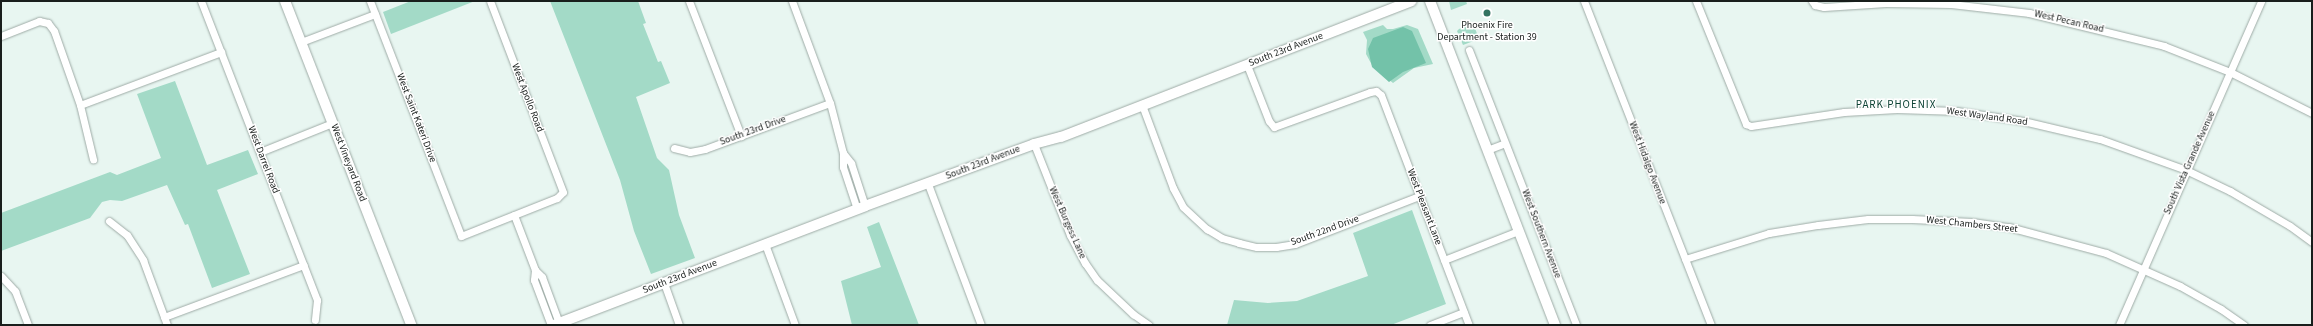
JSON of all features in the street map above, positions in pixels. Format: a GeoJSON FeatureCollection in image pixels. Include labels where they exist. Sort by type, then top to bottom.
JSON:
{"type":"FeatureCollection","features":[{"type":"Feature","properties":{"kind":"street","name":"West Darrel Road"},"geometry":{"type":"LineString","coordinates":[[201,1],[317,300],[315,320]]}},
{"type":"Feature","properties":{"kind":"street","name":"West Vineyard Road"},"geometry":{"type":"LineString","coordinates":[[285,1],[411,325]]}},
{"type":"Feature","properties":{"kind":"street","name":"West Saint Kateri Drive"},"geometry":{"type":"LineString","coordinates":[[370,1],[461,236],[514,215]]}},
{"type":"Feature","properties":{"kind":"street","name":"West Apollo Road"},"geometry":{"type":"LineString","coordinates":[[490,1],[562,189],[562,195],[514,215]]}},
{"type":"Feature","properties":{"kind":"street"},"geometry":{"type":"LineString","coordinates":[[689,1],[741,136]]}},
{"type":"Feature","properties":{"kind":"street"},"geometry":{"type":"LineString","coordinates":[[792,1],[830,103],[843,153],[851,163],[861,207]]}},
{"type":"Feature","properties":{"kind":"street","name":"South 23rd Avenue"},"geometry":{"type":"LineString","coordinates":[[555,324],[861,207],[928,184],[1034,144],[1061,137],[1412,1]]}},
{"type":"Feature","properties":{"kind":"street","name":"West Southern Avenue"},"geometry":{"type":"LineString","coordinates":[[1430,1],[1554,325]]}},
{"type":"Feature","properties":{"kind":"street","name":"West Hidalgo Avenue"},"geometry":{"type":"LineString","coordinates":[[1584,1],[1711,325]]}},
{"type":"Feature","properties":{"kind":"street","name":"West Wayland Road"},"geometry":{"type":"LineString","coordinates":[[1696,1],[1746,124],[1751,126],[1859,111],[1897,109],[1957,111],[2023,121],[2100,139],[2186,170],[2230,191],[2290,226],[2312,242]]}},
{"type":"Feature","properties":{"kind":"street","name":"West Pecan Road"},"geometry":{"type":"LineString","coordinates":[[1812,1],[1815,4],[1824,7],[1886,3],[1951,4],[2030,13],[2164,46],[2230,72],[2312,113]]}},
{"type":"Feature","properties":{"kind":"street","name":"South Vista Grande Avenue"},"geometry":{"type":"LineString","coordinates":[[2119,325],[2261,1]]}},
{"type":"Feature","properties":{"kind":"street"},"geometry":{"type":"LineString","coordinates":[[301,42],[375,14]]}},
{"type":"Feature","properties":{"kind":"street"},"geometry":{"type":"LineString","coordinates":[[1,36],[39,21],[48,23],[54,31],[80,105],[93,159]]}},
{"type":"Feature","properties":{"kind":"street","name":"West Southern Avenue"},"geometry":{"type":"LineString","coordinates":[[1469,50],[1576,325]]}},
{"type":"Feature","properties":{"kind":"street"},"geometry":{"type":"LineString","coordinates":[[80,105],[221,52]]}},
{"type":"Feature","properties":{"kind":"street","name":"West Pleasant Lane"},"geometry":{"type":"LineString","coordinates":[[1247,65],[1272,126],[1279,127],[1376,91],[1382,98],[1469,325]]}},
{"type":"Feature","properties":{"kind":"street","name":"South 23rd Drive"},"geometry":{"type":"LineString","coordinates":[[674,148],[690,152],[699,150],[830,103]]}},
{"type":"Feature","properties":{"kind":"street","name":"South 22nd Drive"},"geometry":{"type":"LineString","coordinates":[[1142,105],[1173,188],[1183,207],[1207,229],[1222,238],[1257,247],[1276,248],[1295,244],[1419,196]]}},
{"type":"Feature","properties":{"kind":"street"},"geometry":{"type":"LineString","coordinates":[[260,152],[332,124]]}},
{"type":"Feature","properties":{"kind":"street"},"geometry":{"type":"LineString","coordinates":[[1487,150],[1505,143]]}},
{"type":"Feature","properties":{"kind":"street","name":"West Burgess Lane"},"geometry":{"type":"LineString","coordinates":[[1034,144],[1070,234],[1085,263],[1097,280],[1133,314],[1149,325]]}},
{"type":"Feature","properties":{"kind":"street"},"geometry":{"type":"LineString","coordinates":[[928,184],[981,325]]}},
{"type":"Feature","properties":{"kind":"street"},"geometry":{"type":"LineString","coordinates":[[514,215],[535,270],[542,277],[555,324]]}},
{"type":"Feature","properties":{"kind":"street","name":"West Chambers Street"},"geometry":{"type":"LineString","coordinates":[[1685,259],[1769,234],[1868,219],[1912,218],[2009,227],[2106,253],[2180,286],[2221,309],[2244,325]]}},
{"type":"Feature","properties":{"kind":"street"},"geometry":{"type":"LineString","coordinates":[[109,221],[127,235],[143,260],[167,325]]}},
{"type":"Feature","properties":{"kind":"street"},"geometry":{"type":"LineString","coordinates":[[1444,260],[1518,231]]}},
{"type":"Feature","properties":{"kind":"street"},"geometry":{"type":"LineString","coordinates":[[765,244],[795,325]]}},
{"type":"Feature","properties":{"kind":"street"},"geometry":{"type":"LineString","coordinates":[[164,317],[304,265]]}},
{"type":"Feature","properties":{"kind":"street"},"geometry":{"type":"LineString","coordinates":[[1,276],[15,291],[28,325]]}},
{"type":"Feature","properties":{"kind":"street"},"geometry":{"type":"LineString","coordinates":[[664,283],[680,325]]}},
{"type":"Feature","properties":{"kind":"street"},"geometry":{"type":"LineString","coordinates":[[1430,325],[1464,312]]}},
{"type":"Feature","properties":{"kind":"shaded area"},"geometry":{"type":"Polygon","coordinates":[[[411,1],[475,1],[391,34],[383,12],[411,1]]]}},
{"type":"Feature","properties":{"kind":"shaded area"},"geometry":{"type":"Polygon","coordinates":[[[550,1],[638,1],[646,23],[643,24],[658,62],[661,61],[670,83],[636,97],[657,158],[669,170],[679,215],[695,258],[651,274],[634,231],[620,180],[550,1]]]}},
{"type":"Feature","properties":{"kind":"shaded area"},"geometry":{"type":"Polygon","coordinates":[[[1449,1],[1466,1],[1467,4],[1451,10],[1449,1]]]}},
{"type":"Feature","properties":{"kind":"shaded area"},"geometry":{"type":"Polygon","coordinates":[[[1473,23],[1479,39],[1463,45],[1457,31],[1473,23]]]}},
{"type":"Feature","properties":{"kind":"shaded area"},"geometry":{"type":"Polygon","coordinates":[[[1383,25],[1387,29],[1407,25],[1418,29],[1433,64],[1414,68],[1393,83],[1373,67],[1366,54],[1367,40],[1363,32],[1383,25]]]}},
{"type":"Feature","properties":{"kind":"shaded area"},"geometry":{"type":"Polygon","coordinates":[[[1403,27],[1412,31],[1426,63],[1403,72],[1389,82],[1372,67],[1368,49],[1373,38],[1403,27]]]}},
{"type":"Feature","properties":{"kind":"shaded area"},"geometry":{"type":"Polygon","coordinates":[[[175,81],[207,165],[248,150],[258,174],[217,190],[250,274],[212,288],[188,224],[185,225],[167,185],[122,201],[110,200],[102,202],[90,218],[1,251],[1,213],[110,172],[117,175],[161,158],[137,94],[175,81]]]}},
{"type":"Feature","properties":{"kind":"shaded area"},"geometry":{"type":"Polygon","coordinates":[[[1412,210],[1446,304],[1391,325],[1227,325],[1234,300],[1268,303],[1297,301],[1368,276],[1353,233],[1412,210]]]}},
{"type":"Feature","properties":{"kind":"shaded area"},"geometry":{"type":"Polygon","coordinates":[[[879,222],[919,325],[852,325],[841,281],[881,267],[867,227],[879,222]]]}},
{"type":"Feature","properties":{"kind":"place","name":"Phoenix Fire Department - Station 39"},"geometry":{"type":"Point","coordinates":[1487,13]}},
{"type":"Feature","properties":{"kind":"district","name":"PARK PHOENIX"},"geometry":{"type":"Point","coordinates":[1896,105]}}]}
